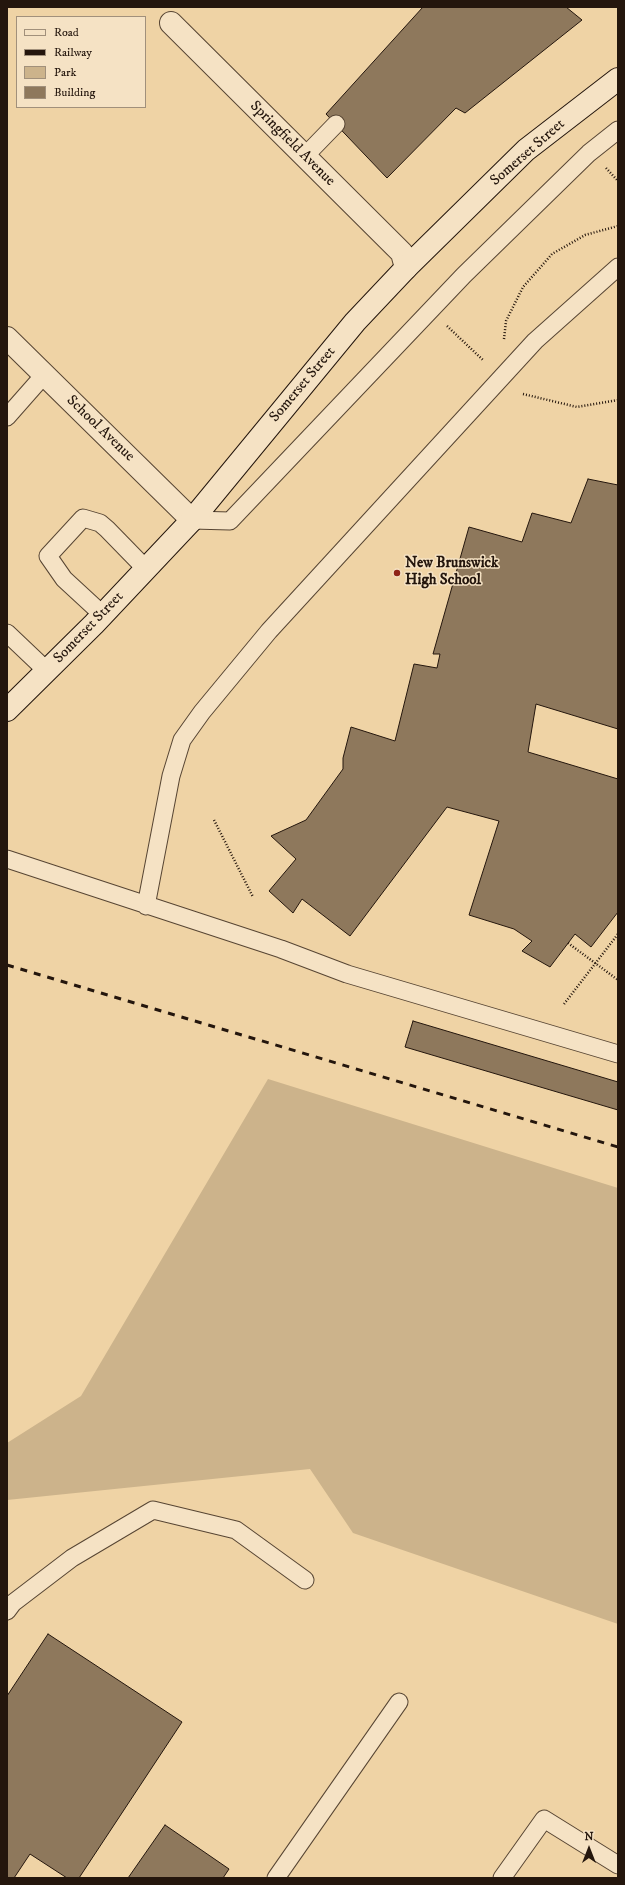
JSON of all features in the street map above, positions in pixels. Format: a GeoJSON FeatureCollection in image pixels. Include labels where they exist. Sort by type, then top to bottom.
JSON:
{"type":"FeatureCollection","features":[{"type":"Feature","properties":{"kind":"main road","name":"Springfield Avenue"},"geometry":{"type":"LineString","coordinates":[[171,23],[402,253],[406,268]]}},
{"type":"Feature","properties":{"kind":"main road","name":"Somerset Street"},"geometry":{"type":"LineString","coordinates":[[10,702],[47,671],[103,615],[192,520],[355,322],[406,268],[526,150],[618,80]]}},
{"type":"Feature","properties":{"kind":"main road","name":"School Avenue"},"geometry":{"type":"LineString","coordinates":[[7,338],[192,520]]}},
{"type":"Feature","properties":{"kind":"lane"},"geometry":{"type":"LineString","coordinates":[[304,157],[336,124]]}},
{"type":"Feature","properties":{"kind":"lane"},"geometry":{"type":"LineString","coordinates":[[192,520],[230,521],[464,276],[589,153],[618,130]]}},
{"type":"Feature","properties":{"kind":"lane"},"geometry":{"type":"LineString","coordinates":[[146,906],[173,769],[182,740],[202,712],[269,631],[534,341],[618,267]]}},
{"type":"Feature","properties":{"kind":"lane"},"geometry":{"type":"LineString","coordinates":[[7,417],[44,375]]}},
{"type":"Feature","properties":{"kind":"lane"},"geometry":{"type":"LineString","coordinates":[[103,615],[64,579],[48,556],[83,518],[100,523],[107,528],[146,569]]}},
{"type":"Feature","properties":{"kind":"lane"},"geometry":{"type":"LineString","coordinates":[[7,632],[47,671]]}},
{"type":"Feature","properties":{"kind":"lane"},"geometry":{"type":"LineString","coordinates":[[7,859],[146,906],[281,949],[347,974],[618,1054]]}},
{"type":"Feature","properties":{"kind":"lane"},"geometry":{"type":"LineString","coordinates":[[7,1611],[13,1603],[72,1558],[153,1510],[236,1530],[305,1580]]}},
{"type":"Feature","properties":{"kind":"lane"},"geometry":{"type":"LineString","coordinates":[[276,1878],[399,1702]]}},
{"type":"Feature","properties":{"kind":"lane"},"geometry":{"type":"LineString","coordinates":[[502,1878],[544,1819],[618,1865]]}},
{"type":"Feature","properties":{"kind":"path"},"geometry":{"type":"LineString","coordinates":[[604,165],[618,181]]}},
{"type":"Feature","properties":{"kind":"path"},"geometry":{"type":"LineString","coordinates":[[503,341],[506,320],[523,286],[552,254],[585,235],[618,226]]}},
{"type":"Feature","properties":{"kind":"path"},"geometry":{"type":"LineString","coordinates":[[442,322],[488,365]]}},
{"type":"Feature","properties":{"kind":"path"},"geometry":{"type":"LineString","coordinates":[[523,394],[577,407],[618,400]]}},
{"type":"Feature","properties":{"kind":"path"},"geometry":{"type":"LineString","coordinates":[[214,820],[254,897]]}},
{"type":"Feature","properties":{"kind":"path"},"geometry":{"type":"LineString","coordinates":[[564,1004],[618,934]]}},
{"type":"Feature","properties":{"kind":"path"},"geometry":{"type":"LineString","coordinates":[[568,943],[618,980]]}},
{"type":"Feature","properties":{"kind":"green space"},"geometry":{"type":"Polygon","coordinates":[[[268,1079],[618,1188],[618,1624],[353,1533],[310,1469],[7,1500],[7,1443],[81,1396],[268,1079]]]}},
{"type":"Feature","properties":{"kind":"building"},"geometry":{"type":"Polygon","coordinates":[[[423,7],[566,7],[582,20],[465,113],[456,108],[387,178],[326,114],[423,7]]]}},
{"type":"Feature","properties":{"kind":"building"},"geometry":{"type":"Polygon","coordinates":[[[588,479],[618,485],[618,729],[536,704],[528,752],[618,779],[618,912],[591,947],[575,934],[550,967],[522,951],[532,941],[514,929],[469,915],[499,821],[447,807],[350,936],[302,899],[293,913],[269,891],[296,859],[271,836],[306,820],[343,769],[343,758],[351,727],[395,741],[414,664],[437,668],[440,654],[433,654],[469,527],[522,542],[532,513],[571,523],[588,479]]]}},
{"type":"Feature","properties":{"kind":"building"},"geometry":{"type":"Polygon","coordinates":[[[413,1021],[618,1082],[618,1110],[405,1047],[413,1021]]]}},
{"type":"Feature","properties":{"kind":"building"},"geometry":{"type":"Polygon","coordinates":[[[48,1634],[182,1722],[79,1878],[67,1878],[30,1854],[14,1878],[7,1878],[7,1696],[48,1634]]]}},
{"type":"Feature","properties":{"kind":"building"},"geometry":{"type":"Polygon","coordinates":[[[165,1825],[229,1869],[223,1878],[128,1878],[165,1825]]]}},
{"type":"Feature","properties":{"kind":"railway"},"geometry":{"type":"LineString","coordinates":[[7,965],[618,1147]]}},
{"type":"Feature","properties":{"kind":"place","name":"New Brunswick High School"},"geometry":{"type":"Point","coordinates":[397,573]}}]}
